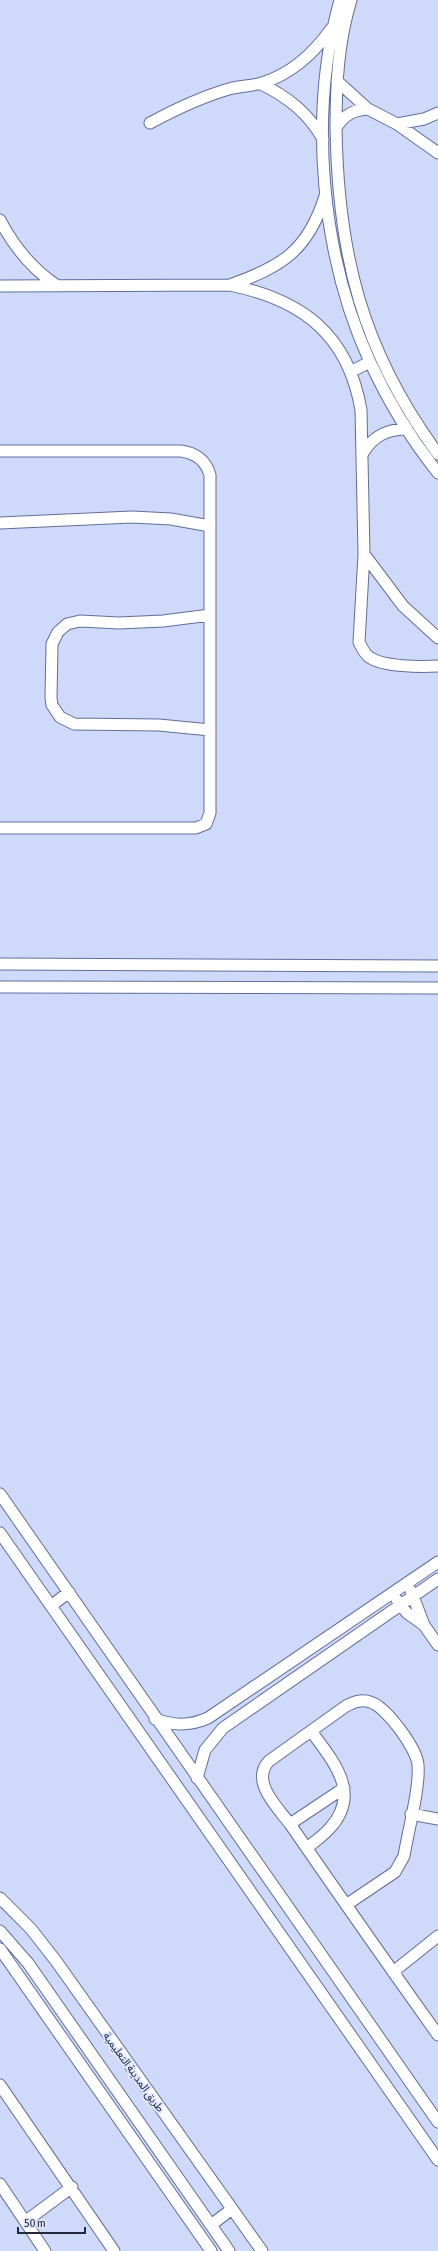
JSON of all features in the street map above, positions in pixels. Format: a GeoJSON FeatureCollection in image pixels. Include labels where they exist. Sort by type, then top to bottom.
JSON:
{"type":"FeatureCollection","features":[{"type":"Feature","properties":{"kind":"street"},"geometry":{"type":"LineString","coordinates":[[340,0],[332,26],[326,64],[323,139],[326,193],[344,291],[370,362],[407,429],[438,473]]}},
{"type":"Feature","properties":{"kind":"street"},"geometry":{"type":"LineString","coordinates":[[351,0],[343,31],[337,81],[336,167],[344,241],[362,311],[376,347],[417,424],[438,454]]}},
{"type":"Feature","properties":{"kind":"street"},"geometry":{"type":"LineString","coordinates":[[332,26],[343,31]]}},
{"type":"Feature","properties":{"kind":"street"},"geometry":{"type":"LineString","coordinates":[[150,123],[203,97],[231,88],[261,84],[275,78],[302,62],[319,45],[332,26]]}},
{"type":"Feature","properties":{"kind":"street"},"geometry":{"type":"LineString","coordinates":[[337,81],[368,108],[397,124],[438,153]]}},
{"type":"Feature","properties":{"kind":"street"},"geometry":{"type":"LineString","coordinates":[[261,84],[297,106],[307,116],[323,139]]}},
{"type":"Feature","properties":{"kind":"street"},"geometry":{"type":"LineString","coordinates":[[336,128],[341,120],[349,113],[358,109],[368,108]]}},
{"type":"Feature","properties":{"kind":"street"},"geometry":{"type":"LineString","coordinates":[[397,124],[424,119],[438,113]]}},
{"type":"Feature","properties":{"kind":"street"},"geometry":{"type":"LineString","coordinates":[[324,169],[336,167]]}},
{"type":"Feature","properties":{"kind":"street"},"geometry":{"type":"LineString","coordinates":[[230,286],[267,271],[284,260],[299,247],[311,230],[326,193]]}},
{"type":"Feature","properties":{"kind":"street"},"geometry":{"type":"LineString","coordinates":[[0,220],[14,246],[28,263],[56,285]]}},
{"type":"Feature","properties":{"kind":"street"},"geometry":{"type":"LineString","coordinates":[[0,286],[230,286],[266,294],[301,312],[323,330],[334,342],[352,371],[361,410],[364,554],[359,642],[364,652],[378,662],[413,666],[438,666]]}},
{"type":"Feature","properties":{"kind":"street"},"geometry":{"type":"LineString","coordinates":[[352,371],[370,362]]}},
{"type":"Feature","properties":{"kind":"street"},"geometry":{"type":"LineString","coordinates":[[363,453],[368,444],[377,436],[386,431],[407,429]]}},
{"type":"Feature","properties":{"kind":"street"},"geometry":{"type":"LineString","coordinates":[[0,450],[181,451],[192,453],[205,464],[210,475],[210,813],[208,821],[203,826],[196,828],[0,828]]}},
{"type":"Feature","properties":{"kind":"street"},"geometry":{"type":"LineString","coordinates":[[0,523],[132,517],[171,519],[210,526]]}},
{"type":"Feature","properties":{"kind":"street"},"geometry":{"type":"LineString","coordinates":[[364,554],[385,584],[403,606],[438,638]]}},
{"type":"Feature","properties":{"kind":"street"},"geometry":{"type":"LineString","coordinates":[[210,615],[163,621],[119,623],[80,621],[67,624],[58,632],[52,644],[51,698],[52,705],[60,717],[74,724],[159,725],[210,730]]}},
{"type":"Feature","properties":{"kind":"street"},"geometry":{"type":"LineString","coordinates":[[0,964],[438,966]]}},
{"type":"Feature","properties":{"kind":"street"},"geometry":{"type":"LineString","coordinates":[[0,986],[438,988]]}},
{"type":"Feature","properties":{"kind":"street"},"geometry":{"type":"LineString","coordinates":[[0,1494],[69,1592],[155,1719],[438,2122]]}},
{"type":"Feature","properties":{"kind":"street"},"geometry":{"type":"LineString","coordinates":[[0,1532],[50,1606],[438,2160]]}},
{"type":"Feature","properties":{"kind":"street"},"geometry":{"type":"LineString","coordinates":[[155,1719],[176,1724],[187,1724],[208,1718],[438,1562]]}},
{"type":"Feature","properties":{"kind":"street"},"geometry":{"type":"LineString","coordinates":[[197,1778],[205,1750],[223,1728],[438,1579]]}},
{"type":"Feature","properties":{"kind":"street"},"geometry":{"type":"LineString","coordinates":[[407,1584],[414,1596],[424,1625],[438,1645]]}},
{"type":"Feature","properties":{"kind":"street"},"geometry":{"type":"LineString","coordinates":[[50,1606],[69,1592]]}},
{"type":"Feature","properties":{"kind":"street"},"geometry":{"type":"LineString","coordinates":[[393,1593],[400,1606],[424,1625]]}},
{"type":"Feature","properties":{"kind":"street"},"geometry":{"type":"LineString","coordinates":[[346,1905],[395,1872],[401,1864],[418,1773],[416,1756],[412,1748],[383,1709],[369,1701],[354,1702],[269,1761],[262,1770],[262,1782],[264,1788],[307,1848],[346,1905],[393,1972],[437,2033]]}},
{"type":"Feature","properties":{"kind":"street"},"geometry":{"type":"LineString","coordinates":[[307,1848],[329,1829],[336,1820],[341,1810],[344,1788],[338,1769],[311,1731]]}},
{"type":"Feature","properties":{"kind":"street"},"geometry":{"type":"LineString","coordinates":[[290,1824],[344,1788]]}},
{"type":"Feature","properties":{"kind":"street"},"geometry":{"type":"LineString","coordinates":[[411,1814],[438,1819]]}},
{"type":"Feature","properties":{"kind":"street","name":"طريق المدينة التعليمية"},"geometry":{"type":"LineString","coordinates":[[0,1898],[31,1929],[56,1961],[262,2251]]}},
{"type":"Feature","properties":{"kind":"street"},"geometry":{"type":"LineString","coordinates":[[0,1931],[28,1963],[229,2251]]}},
{"type":"Feature","properties":{"kind":"street"},"geometry":{"type":"LineString","coordinates":[[393,1972],[438,1936]]}},
{"type":"Feature","properties":{"kind":"street"},"geometry":{"type":"LineString","coordinates":[[0,1949],[211,2251]]}},
{"type":"Feature","properties":{"kind":"street"},"geometry":{"type":"LineString","coordinates":[[0,2085],[72,2187],[114,2251]]}},
{"type":"Feature","properties":{"kind":"street"},"geometry":{"type":"LineString","coordinates":[[0,2184],[45,2251]]}},
{"type":"Feature","properties":{"kind":"street"},"geometry":{"type":"LineString","coordinates":[[26,2221],[72,2187]]}},
{"type":"Feature","properties":{"kind":"street"},"geometry":{"type":"LineString","coordinates":[[211,2225],[232,2209]]}}]}
